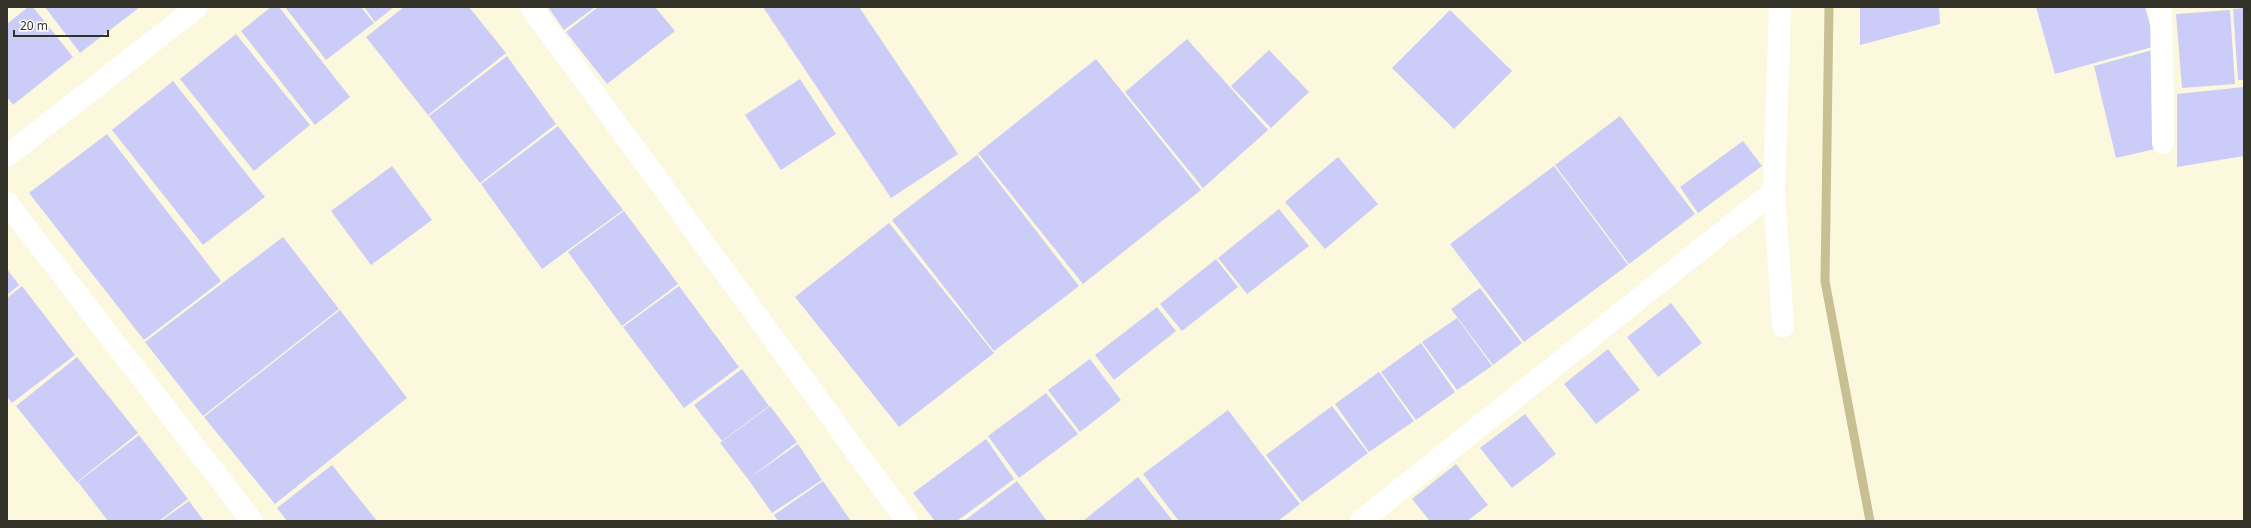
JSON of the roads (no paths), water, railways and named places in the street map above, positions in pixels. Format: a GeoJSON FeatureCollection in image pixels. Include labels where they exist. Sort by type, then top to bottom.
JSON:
{"type":"FeatureCollection","features":[{"type":"Feature","properties":{"kind":"street"},"geometry":{"type":"LineString","coordinates":[[7,156],[197,7]]}},
{"type":"Feature","properties":{"kind":"street"},"geometry":{"type":"LineString","coordinates":[[531,7],[907,521]]}},
{"type":"Feature","properties":{"kind":"street"},"geometry":{"type":"LineString","coordinates":[[1780,7],[1774,191],[1783,326]]}},
{"type":"Feature","properties":{"kind":"street"},"geometry":{"type":"LineString","coordinates":[[2161,7],[2163,143]]}},
{"type":"Feature","properties":{"kind":"street"},"geometry":{"type":"LineString","coordinates":[[1361,521],[1774,191]]}},
{"type":"Feature","properties":{"kind":"street"},"geometry":{"type":"LineString","coordinates":[[7,203],[252,521]]}},
{"type":"Feature","properties":{"kind":"waterway"},"geometry":{"type":"LineString","coordinates":[[1829,7],[1825,281],[1870,521]]}}]}
